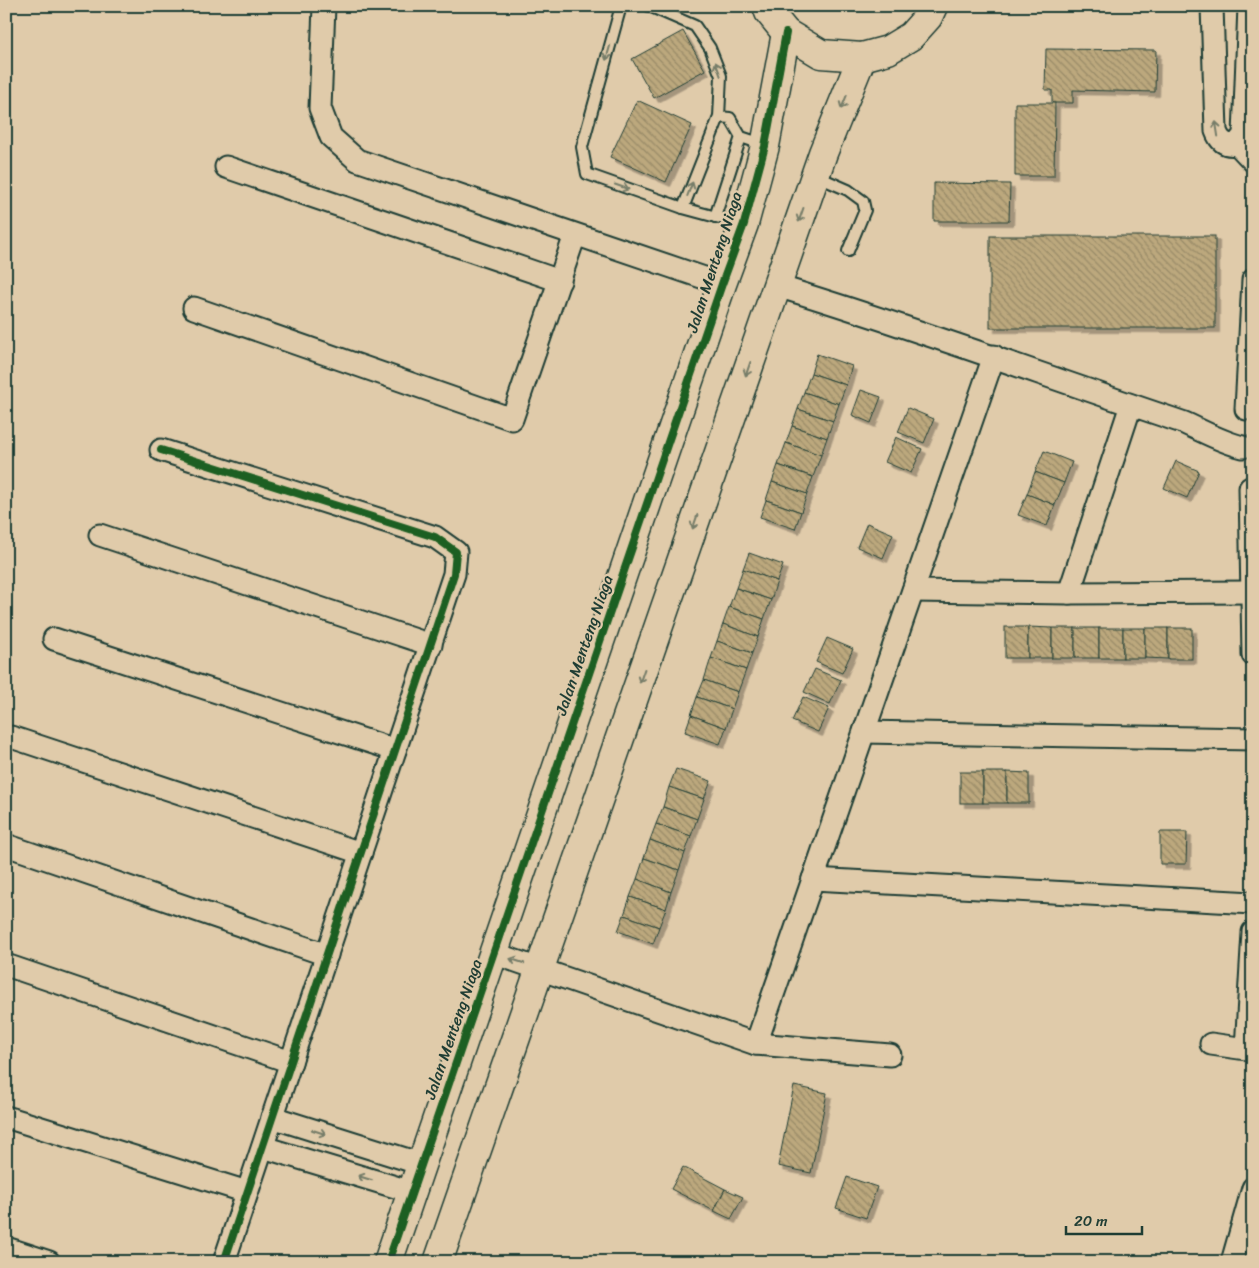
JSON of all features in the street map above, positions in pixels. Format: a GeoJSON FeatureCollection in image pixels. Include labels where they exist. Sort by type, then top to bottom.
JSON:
{"type":"FeatureCollection","features":[{"type":"Feature","properties":{"kind":"street"},"geometry":{"type":"LineString","coordinates":[[324,6],[320,108],[331,137],[357,160],[722,284]]}},
{"type":"Feature","properties":{"kind":"street"},"geometry":{"type":"LineString","coordinates":[[767,6],[769,12],[786,33],[821,54],[862,57],[888,50],[911,36],[928,17],[934,6]]}},
{"type":"Feature","properties":{"kind":"street"},"geometry":{"type":"LineString","coordinates":[[1212,6],[1216,131],[1218,138],[1230,145],[1238,144],[1244,135],[1249,6]]}},
{"type":"Feature","properties":{"kind":"street","name":"Jalan Menteng Niaga"},"geometry":{"type":"LineString","coordinates":[[388,1262],[744,224],[753,142],[786,33]]}},
{"type":"Feature","properties":{"kind":"street"},"geometry":{"type":"LineString","coordinates":[[1214,47],[1247,46]]}},
{"type":"Feature","properties":{"kind":"street"},"geometry":{"type":"LineString","coordinates":[[438,1262],[823,153],[862,57]]}},
{"type":"Feature","properties":{"kind":"street"},"geometry":{"type":"LineString","coordinates":[[1238,144],[1253,161]]}},
{"type":"Feature","properties":{"kind":"street"},"geometry":{"type":"LineString","coordinates":[[226,167],[560,281]]}},
{"type":"Feature","properties":{"kind":"street"},"geometry":{"type":"LineString","coordinates":[[194,308],[512,419],[575,234]]}},
{"type":"Feature","properties":{"kind":"street"},"geometry":{"type":"LineString","coordinates":[[1246,409],[1253,280]]}},
{"type":"Feature","properties":{"kind":"street"},"geometry":{"type":"LineString","coordinates":[[777,286],[845,306],[994,356],[1182,422],[1212,437],[1243,447]]}},
{"type":"Feature","properties":{"kind":"street"},"geometry":{"type":"LineString","coordinates":[[756,1044],[994,356]]}},
{"type":"Feature","properties":{"kind":"street"},"geometry":{"type":"LineString","coordinates":[[1069,593],[1131,405]]}},
{"type":"Feature","properties":{"kind":"street"},"geometry":{"type":"LineString","coordinates":[[161,450],[435,537],[456,552],[454,574],[431,645],[224,1262]]}},
{"type":"Feature","properties":{"kind":"street"},"geometry":{"type":"LineString","coordinates":[[1250,488],[1253,655]]}},
{"type":"Feature","properties":{"kind":"street"},"geometry":{"type":"LineString","coordinates":[[100,535],[431,645]]}},
{"type":"Feature","properties":{"kind":"street"},"geometry":{"type":"LineString","coordinates":[[913,591],[1069,593],[1252,592]]}},
{"type":"Feature","properties":{"kind":"street"},"geometry":{"type":"LineString","coordinates":[[54,639],[395,750]]}},
{"type":"Feature","properties":{"kind":"street"},"geometry":{"type":"LineString","coordinates":[[864,732],[1253,739]]}},
{"type":"Feature","properties":{"kind":"street"},"geometry":{"type":"LineString","coordinates":[[11,736],[361,854]]}},
{"type":"Feature","properties":{"kind":"street"},"geometry":{"type":"LineString","coordinates":[[6,845],[327,955]]}},
{"type":"Feature","properties":{"kind":"street"},"geometry":{"type":"LineString","coordinates":[[813,879],[1253,903]]}},
{"type":"Feature","properties":{"kind":"street"},"geometry":{"type":"LineString","coordinates":[[1211,1044],[1249,1048],[1253,932]]}},
{"type":"Feature","properties":{"kind":"street"},"geometry":{"type":"LineString","coordinates":[[493,953],[756,1044],[890,1055]]}},
{"type":"Feature","properties":{"kind":"street"},"geometry":{"type":"LineString","coordinates":[[6,965],[291,1062]]}},
{"type":"Feature","properties":{"kind":"street"},"geometry":{"type":"LineString","coordinates":[[6,1116],[248,1192]]}},
{"type":"Feature","properties":{"kind":"street"},"geometry":{"type":"LineString","coordinates":[[272,1117],[421,1164]]}},
{"type":"Feature","properties":{"kind":"street"},"geometry":{"type":"LineString","coordinates":[[263,1147],[412,1192]]}},
{"type":"Feature","properties":{"kind":"street"},"geometry":{"type":"LineString","coordinates":[[1232,1262],[1253,1188]]}},
{"type":"Feature","properties":{"kind":"street"},"geometry":{"type":"LineString","coordinates":[[6,1248],[49,1262]]}},
{"type":"Feature","properties":{"kind":"lane"},"geometry":{"type":"LineString","coordinates":[[621,6],[582,147],[588,174],[683,208],[744,224]]}},
{"type":"Feature","properties":{"kind":"lane"},"geometry":{"type":"LineString","coordinates":[[649,6],[695,26],[710,48],[722,76],[718,117],[683,208]]}},
{"type":"Feature","properties":{"kind":"lane"},"geometry":{"type":"LineString","coordinates":[[715,217],[753,142],[730,118],[718,117]]}},
{"type":"Feature","properties":{"kind":"lane"},"geometry":{"type":"LineString","coordinates":[[815,176],[848,190],[863,201],[865,210],[848,252]]}},
{"type":"Feature","properties":{"kind":"building"},"geometry":{"type":"Polygon","coordinates":[[[683,31],[705,70],[654,98],[632,59],[683,31]]]}},
{"type":"Feature","properties":{"kind":"building"},"geometry":{"type":"Polygon","coordinates":[[[1046,49],[1156,50],[1155,92],[1073,90],[1073,103],[1052,103],[1052,90],[1045,90],[1046,49]]]}},
{"type":"Feature","properties":{"kind":"building"},"geometry":{"type":"Polygon","coordinates":[[[637,100],[692,125],[666,182],[610,157],[637,100]]]}},
{"type":"Feature","properties":{"kind":"building"},"geometry":{"type":"Polygon","coordinates":[[[1015,103],[1055,103],[1054,176],[1015,176],[1015,103]]]}},
{"type":"Feature","properties":{"kind":"building"},"geometry":{"type":"Polygon","coordinates":[[[934,183],[1010,184],[1009,221],[934,221],[934,183]]]}},
{"type":"Feature","properties":{"kind":"building"},"geometry":{"type":"Polygon","coordinates":[[[990,236],[1215,236],[1215,328],[990,328],[990,236]]]}},
{"type":"Feature","properties":{"kind":"building"},"geometry":{"type":"Polygon","coordinates":[[[817,354],[852,366],[846,385],[811,373],[817,354]]]}},
{"type":"Feature","properties":{"kind":"building"},"geometry":{"type":"Polygon","coordinates":[[[811,373],[846,385],[839,404],[804,392],[811,373]]]}},
{"type":"Feature","properties":{"kind":"building"},"geometry":{"type":"Polygon","coordinates":[[[861,390],[881,397],[871,423],[852,415],[861,390]]]}},
{"type":"Feature","properties":{"kind":"building"},"geometry":{"type":"Polygon","coordinates":[[[804,392],[839,404],[833,421],[798,409],[804,392]]]}},
{"type":"Feature","properties":{"kind":"building"},"geometry":{"type":"Polygon","coordinates":[[[908,408],[934,419],[924,443],[898,432],[908,408]]]}},
{"type":"Feature","properties":{"kind":"building"},"geometry":{"type":"Polygon","coordinates":[[[798,409],[833,421],[827,438],[792,426],[798,409]]]}},
{"type":"Feature","properties":{"kind":"building"},"geometry":{"type":"Polygon","coordinates":[[[792,426],[827,438],[821,455],[786,443],[792,426]]]}},
{"type":"Feature","properties":{"kind":"building"},"geometry":{"type":"Polygon","coordinates":[[[896,437],[922,449],[911,473],[885,462],[896,437]]]}},
{"type":"Feature","properties":{"kind":"building"},"geometry":{"type":"Polygon","coordinates":[[[786,443],[821,455],[813,477],[778,465],[786,443]]]}},
{"type":"Feature","properties":{"kind":"building"},"geometry":{"type":"Polygon","coordinates":[[[1044,451],[1072,462],[1064,483],[1035,472],[1044,451]]]}},
{"type":"Feature","properties":{"kind":"building"},"geometry":{"type":"Polygon","coordinates":[[[1176,461],[1199,471],[1187,498],[1164,488],[1176,461]]]}},
{"type":"Feature","properties":{"kind":"building"},"geometry":{"type":"Polygon","coordinates":[[[778,465],[813,477],[807,494],[772,482],[778,465]]]}},
{"type":"Feature","properties":{"kind":"building"},"geometry":{"type":"Polygon","coordinates":[[[1035,472],[1064,483],[1055,505],[1027,494],[1035,472]]]}},
{"type":"Feature","properties":{"kind":"building"},"geometry":{"type":"Polygon","coordinates":[[[772,482],[807,494],[801,512],[766,500],[772,482]]]}},
{"type":"Feature","properties":{"kind":"building"},"geometry":{"type":"Polygon","coordinates":[[[1027,494],[1055,505],[1047,526],[1018,515],[1027,494]]]}},
{"type":"Feature","properties":{"kind":"building"},"geometry":{"type":"Polygon","coordinates":[[[766,500],[801,512],[795,529],[760,517],[766,500]]]}},
{"type":"Feature","properties":{"kind":"building"},"geometry":{"type":"Polygon","coordinates":[[[867,523],[893,534],[883,558],[857,547],[867,523]]]}},
{"type":"Feature","properties":{"kind":"building"},"geometry":{"type":"Polygon","coordinates":[[[749,553],[783,565],[777,581],[743,569],[749,553]]]}},
{"type":"Feature","properties":{"kind":"building"},"geometry":{"type":"Polygon","coordinates":[[[743,569],[777,581],[771,600],[736,588],[743,569]]]}},
{"type":"Feature","properties":{"kind":"building"},"geometry":{"type":"Polygon","coordinates":[[[736,588],[771,600],[764,619],[729,607],[736,588]]]}},
{"type":"Feature","properties":{"kind":"building"},"geometry":{"type":"Polygon","coordinates":[[[729,607],[764,619],[758,637],[723,624],[729,607]]]}},
{"type":"Feature","properties":{"kind":"building"},"geometry":{"type":"Polygon","coordinates":[[[723,624],[758,637],[752,653],[717,641],[723,624]]]}},
{"type":"Feature","properties":{"kind":"building"},"geometry":{"type":"Polygon","coordinates":[[[1005,627],[1028,627],[1028,658],[1005,658],[1005,627]]]}},
{"type":"Feature","properties":{"kind":"building"},"geometry":{"type":"Polygon","coordinates":[[[1028,627],[1052,628],[1052,658],[1028,658],[1028,627]]]}},
{"type":"Feature","properties":{"kind":"building"},"geometry":{"type":"Polygon","coordinates":[[[1052,628],[1075,628],[1075,658],[1052,658],[1052,628]]]}},
{"type":"Feature","properties":{"kind":"building"},"geometry":{"type":"Polygon","coordinates":[[[1075,628],[1099,628],[1099,658],[1075,658],[1075,628]]]}},
{"type":"Feature","properties":{"kind":"building"},"geometry":{"type":"Polygon","coordinates":[[[1099,628],[1123,628],[1123,658],[1099,658],[1099,628]]]}},
{"type":"Feature","properties":{"kind":"building"},"geometry":{"type":"Polygon","coordinates":[[[1123,628],[1145,628],[1145,658],[1123,658],[1123,628]]]}},
{"type":"Feature","properties":{"kind":"building"},"geometry":{"type":"Polygon","coordinates":[[[1145,628],[1168,628],[1168,659],[1145,658],[1145,628]]]}},
{"type":"Feature","properties":{"kind":"building"},"geometry":{"type":"Polygon","coordinates":[[[1168,628],[1192,628],[1192,659],[1168,659],[1168,628]]]}},
{"type":"Feature","properties":{"kind":"building"},"geometry":{"type":"Polygon","coordinates":[[[827,638],[853,649],[842,673],[816,662],[827,638]]]}},
{"type":"Feature","properties":{"kind":"building"},"geometry":{"type":"Polygon","coordinates":[[[717,641],[752,653],[746,670],[711,658],[717,641]]]}},
{"type":"Feature","properties":{"kind":"building"},"geometry":{"type":"Polygon","coordinates":[[[711,658],[746,670],[738,692],[704,680],[711,658]]]}},
{"type":"Feature","properties":{"kind":"building"},"geometry":{"type":"Polygon","coordinates":[[[815,669],[841,680],[830,704],[804,692],[815,669]]]}},
{"type":"Feature","properties":{"kind":"building"},"geometry":{"type":"Polygon","coordinates":[[[704,680],[738,692],[732,709],[697,697],[704,680]]]}},
{"type":"Feature","properties":{"kind":"building"},"geometry":{"type":"Polygon","coordinates":[[[697,697],[732,709],[726,728],[691,715],[697,697]]]}},
{"type":"Feature","properties":{"kind":"building"},"geometry":{"type":"Polygon","coordinates":[[[803,697],[829,708],[818,732],[792,721],[803,697]]]}},
{"type":"Feature","properties":{"kind":"building"},"geometry":{"type":"Polygon","coordinates":[[[691,715],[726,728],[720,744],[685,732],[691,715]]]}},
{"type":"Feature","properties":{"kind":"building"},"geometry":{"type":"Polygon","coordinates":[[[676,769],[711,781],[704,799],[669,787],[676,769]]]}},
{"type":"Feature","properties":{"kind":"building"},"geometry":{"type":"Polygon","coordinates":[[[960,772],[983,772],[983,803],[960,803],[960,772]]]}},
{"type":"Feature","properties":{"kind":"building"},"geometry":{"type":"Polygon","coordinates":[[[983,772],[1007,772],[1007,803],[983,803],[983,772]]]}},
{"type":"Feature","properties":{"kind":"building"},"geometry":{"type":"Polygon","coordinates":[[[1007,772],[1029,773],[1029,803],[1007,803],[1007,772]]]}},
{"type":"Feature","properties":{"kind":"building"},"geometry":{"type":"Polygon","coordinates":[[[669,787],[704,799],[697,819],[663,807],[669,787]]]}},
{"type":"Feature","properties":{"kind":"building"},"geometry":{"type":"Polygon","coordinates":[[[663,807],[697,819],[691,836],[656,824],[663,807]]]}},
{"type":"Feature","properties":{"kind":"building"},"geometry":{"type":"Polygon","coordinates":[[[656,824],[691,836],[685,853],[650,840],[656,824]]]}},
{"type":"Feature","properties":{"kind":"building"},"geometry":{"type":"Polygon","coordinates":[[[1160,832],[1187,832],[1186,864],[1160,864],[1160,832]]]}},
{"type":"Feature","properties":{"kind":"building"},"geometry":{"type":"Polygon","coordinates":[[[650,840],[685,853],[679,870],[644,858],[650,840]]]}},
{"type":"Feature","properties":{"kind":"building"},"geometry":{"type":"Polygon","coordinates":[[[644,858],[679,870],[671,892],[637,879],[644,858]]]}},
{"type":"Feature","properties":{"kind":"building"},"geometry":{"type":"Polygon","coordinates":[[[637,879],[671,892],[666,909],[630,897],[637,879]]]}},
{"type":"Feature","properties":{"kind":"building"},"geometry":{"type":"Polygon","coordinates":[[[630,897],[666,909],[659,927],[624,915],[630,897]]]}},
{"type":"Feature","properties":{"kind":"building"},"geometry":{"type":"Polygon","coordinates":[[[624,915],[659,927],[653,944],[618,931],[624,915]]]}},
{"type":"Feature","properties":{"kind":"building"},"geometry":{"type":"Polygon","coordinates":[[[794,1086],[827,1093],[811,1173],[778,1166],[794,1086]]]}},
{"type":"Feature","properties":{"kind":"building"},"geometry":{"type":"Polygon","coordinates":[[[683,1167],[725,1189],[714,1211],[671,1189],[683,1167]]]}},
{"type":"Feature","properties":{"kind":"building"},"geometry":{"type":"Polygon","coordinates":[[[847,1177],[877,1187],[866,1218],[836,1208],[847,1177]]]}},
{"type":"Feature","properties":{"kind":"building"},"geometry":{"type":"Polygon","coordinates":[[[725,1189],[743,1197],[731,1219],[714,1211],[725,1189]]]}},
{"type":"Feature","properties":{"kind":"cycle path"},"geometry":{"type":"LineString","coordinates":[[388,1262],[744,224],[765,146],[786,33]]}},
{"type":"Feature","properties":{"kind":"cycle path"},"geometry":{"type":"LineString","coordinates":[[161,450],[435,537],[456,552],[454,574],[224,1262]]}}]}
